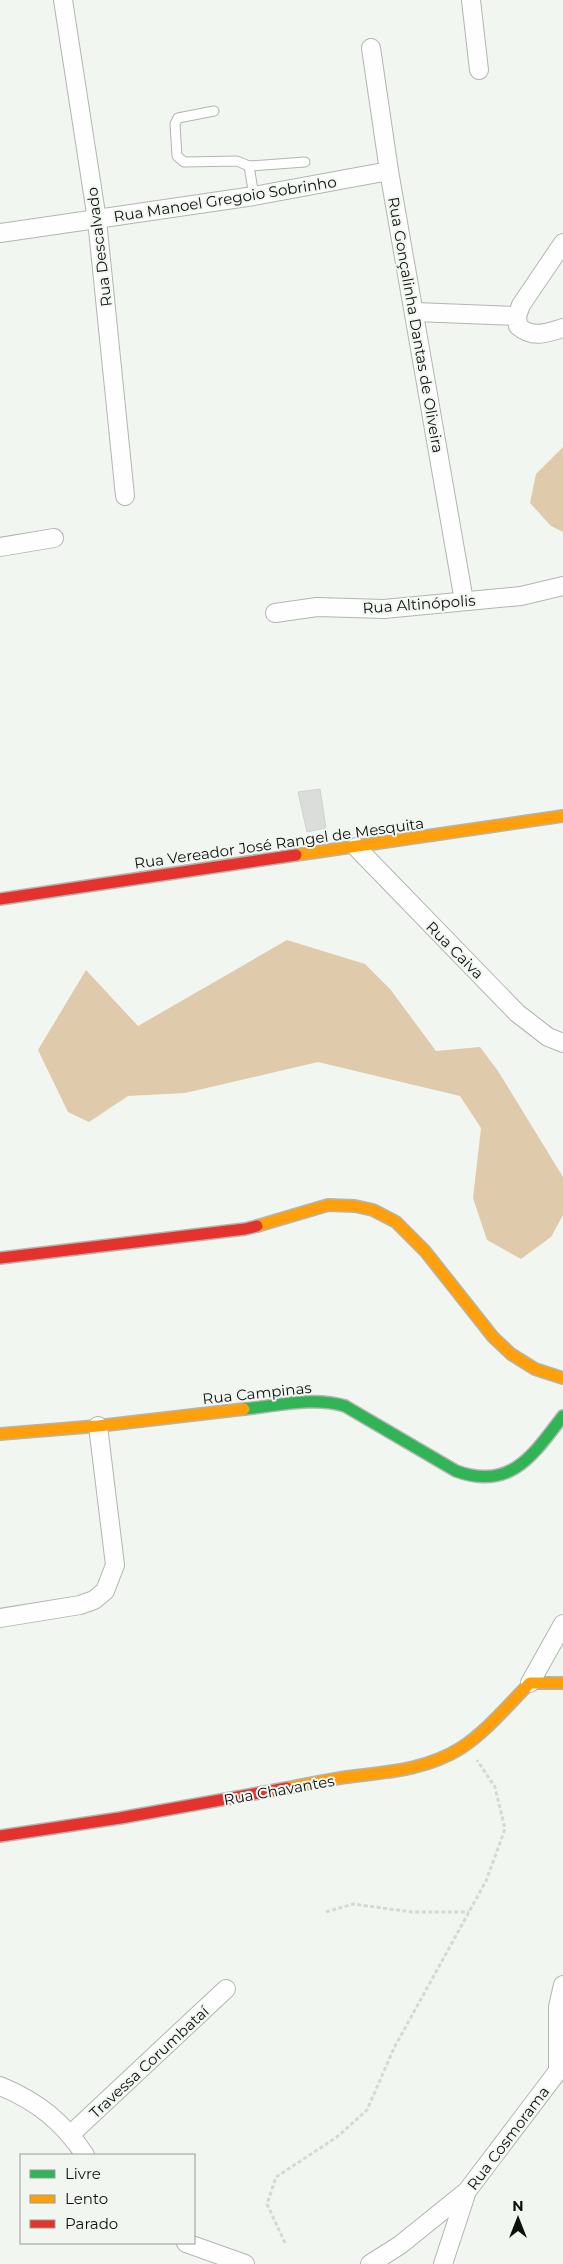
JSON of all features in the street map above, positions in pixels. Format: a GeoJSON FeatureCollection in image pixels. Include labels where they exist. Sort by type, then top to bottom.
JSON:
{"type":"FeatureCollection","features":[{"type":"Feature","properties":{"kind":"street","name":"Rua Descalvado"},"geometry":{"type":"LineString","coordinates":[[63,0],[97,220],[125,496]]}},
{"type":"Feature","properties":{"kind":"street"},"geometry":{"type":"LineString","coordinates":[[471,0],[479,70]]}},
{"type":"Feature","properties":{"kind":"street","name":"Rua Gonçalinha Dantas de Oliveira"},"geometry":{"type":"LineString","coordinates":[[371,48],[389,171],[464,601]]}},
{"type":"Feature","properties":{"kind":"street","name":"Rua Manoel Gregoio Sobrinho"},"geometry":{"type":"LineString","coordinates":[[0,233],[254,196],[389,171]]}},
{"type":"Feature","properties":{"kind":"street"},"geometry":{"type":"LineString","coordinates":[[563,243],[521,305],[517,316],[518,326],[532,334],[543,334],[563,328]]}},
{"type":"Feature","properties":{"kind":"street"},"geometry":{"type":"LineString","coordinates":[[415,312],[517,316]]}},
{"type":"Feature","properties":{"kind":"street"},"geometry":{"type":"LineString","coordinates":[[0,546],[54,538]]}},
{"type":"Feature","properties":{"kind":"street","name":"Rua Altinópolis"},"geometry":{"type":"LineString","coordinates":[[275,613],[317,607],[384,609],[521,596],[563,586]]}},
{"type":"Feature","properties":{"kind":"street","name":"Rua Vereador José Rangel de Mesquita"},"geometry":{"type":"LineString","coordinates":[[0,899],[563,816]]}},
{"type":"Feature","properties":{"kind":"street","name":"Rua Caiva"},"geometry":{"type":"LineString","coordinates":[[356,847],[517,1013],[548,1037],[563,1043]]}},
{"type":"Feature","properties":{"kind":"street"},"geometry":{"type":"LineString","coordinates":[[0,1258],[245,1229],[328,1205],[355,1206],[373,1210],[396,1222],[425,1251],[493,1338],[511,1354],[535,1368],[563,1378]]}},
{"type":"Feature","properties":{"kind":"street","name":"Rua Campinas"},"geometry":{"type":"LineString","coordinates":[[0,1434],[98,1426],[307,1402],[333,1402],[361,1414],[456,1471],[470,1478],[483,1480],[496,1478],[521,1464],[538,1448],[563,1416]]}},
{"type":"Feature","properties":{"kind":"street"},"geometry":{"type":"LineString","coordinates":[[0,1618],[80,1604],[94,1600],[105,1590],[115,1565],[98,1426]]}},
{"type":"Feature","properties":{"kind":"street","name":"Rua Chavantes"},"geometry":{"type":"LineString","coordinates":[[0,1836],[74,1826],[320,1781],[416,1768],[452,1753],[530,1683],[563,1624]]}},
{"type":"Feature","properties":{"kind":"street"},"geometry":{"type":"LineString","coordinates":[[530,1683],[563,1683]]}},
{"type":"Feature","properties":{"kind":"street"},"geometry":{"type":"LineString","coordinates":[[561,2070],[558,2007],[563,1985]]}},
{"type":"Feature","properties":{"kind":"street","name":"Travessa Corumbataí"},"geometry":{"type":"LineString","coordinates":[[71,2134],[226,1989]]}},
{"type":"Feature","properties":{"kind":"street","name":"Rua Cosmorama"},"geometry":{"type":"LineString","coordinates":[[443,2264],[467,2191],[561,2070]]}},
{"type":"Feature","properties":{"kind":"street"},"geometry":{"type":"LineString","coordinates":[[0,2086],[22,2095],[44,2109],[71,2134],[84,2154]]}},
{"type":"Feature","properties":{"kind":"street"},"geometry":{"type":"LineString","coordinates":[[370,2264],[400,2245],[467,2191]]}},
{"type":"Feature","properties":{"kind":"street"},"geometry":{"type":"LineString","coordinates":[[189,2244],[245,2264]]}},
{"type":"Feature","properties":{"kind":"lane"},"geometry":{"type":"LineString","coordinates":[[214,111],[178,118],[176,124],[177,156],[184,162],[237,160],[249,166],[305,162]]}},
{"type":"Feature","properties":{"kind":"lane"},"geometry":{"type":"LineString","coordinates":[[249,166],[254,196]]}},
{"type":"Feature","properties":{"kind":"path"},"geometry":{"type":"LineString","coordinates":[[285,2243],[267,2204],[276,2177],[337,2136],[367,2110],[394,2048],[486,1881],[505,1829],[495,1788],[466,1742]]}},
{"type":"Feature","properties":{"kind":"path"},"geometry":{"type":"LineString","coordinates":[[326,1912],[353,1904],[412,1912],[469,1912]]}},
{"type":"Feature","properties":{"kind":"shaded area"},"geometry":{"type":"Polygon","coordinates":[[[563,447],[563,532],[551,526],[530,503],[536,474],[563,447]]]}},
{"type":"Feature","properties":{"kind":"shaded area"},"geometry":{"type":"Polygon","coordinates":[[[287,940],[365,964],[390,989],[436,1051],[480,1047],[498,1071],[563,1177],[563,1215],[551,1237],[521,1259],[487,1240],[473,1198],[481,1128],[460,1096],[318,1062],[185,1093],[128,1096],[89,1122],[68,1112],[38,1050],[86,970],[138,1026],[287,940]]]}},
{"type":"Feature","properties":{"kind":"building"},"geometry":{"type":"Polygon","coordinates":[[[320,789],[326,828],[307,832],[298,792],[320,789]]]}},
{"type":"Feature","properties":{"kind":"traffic: fast"},"geometry":{"type":"LineString","coordinates":[[244,1409],[308,1402],[333,1403],[345,1406],[456,1471],[475,1476],[492,1476],[506,1473],[519,1466],[541,1444],[563,1416]]}},
{"type":"Feature","properties":{"kind":"traffic: slow"},"geometry":{"type":"LineString","coordinates":[[296,855],[563,816]]}},
{"type":"Feature","properties":{"kind":"traffic: slow"},"geometry":{"type":"LineString","coordinates":[[257,1226],[328,1205],[355,1206],[373,1210],[396,1222],[425,1251],[493,1337],[511,1354],[535,1369],[563,1378]]}},
{"type":"Feature","properties":{"kind":"traffic: slow"},"geometry":{"type":"LineString","coordinates":[[0,1434],[98,1426],[244,1409]]}},
{"type":"Feature","properties":{"kind":"traffic: slow"},"geometry":{"type":"LineString","coordinates":[[287,1788],[340,1778],[406,1769],[434,1761],[471,1741],[530,1683],[563,1683]]}},
{"type":"Feature","properties":{"kind":"traffic: jam"},"geometry":{"type":"LineString","coordinates":[[0,899],[296,855]]}},
{"type":"Feature","properties":{"kind":"traffic: jam"},"geometry":{"type":"LineString","coordinates":[[0,1258],[257,1226]]}},
{"type":"Feature","properties":{"kind":"traffic: jam"},"geometry":{"type":"LineString","coordinates":[[0,1836],[120,1818],[287,1788]]}}]}
